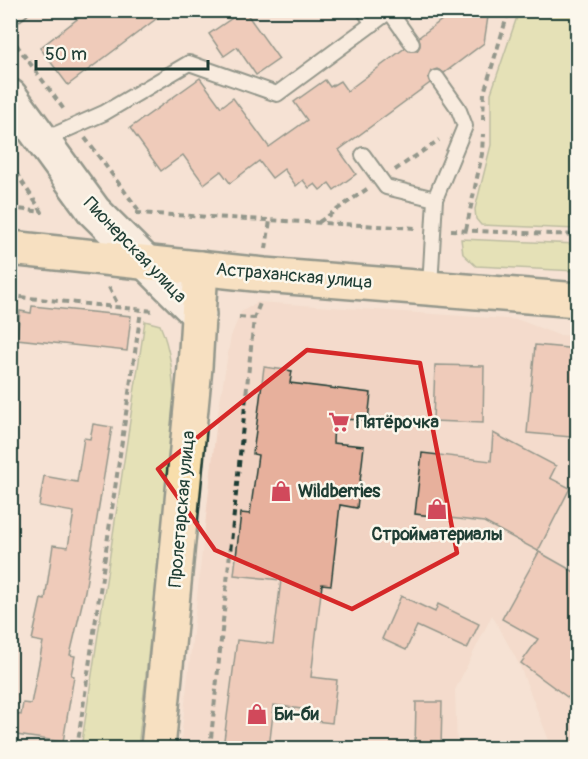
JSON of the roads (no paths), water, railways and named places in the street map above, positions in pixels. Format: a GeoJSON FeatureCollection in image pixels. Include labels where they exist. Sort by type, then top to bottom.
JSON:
{"type":"FeatureCollection","features":[{"type":"Feature","properties":{"kind":"main road","name":"Пионерская улица"},"geometry":{"type":"LineString","coordinates":[[10,96],[94,211],[142,262],[199,315]]}},
{"type":"Feature","properties":{"kind":"main road","name":"Астраханская улица"},"geometry":{"type":"LineString","coordinates":[[10,248],[201,268],[578,300]]}},
{"type":"Feature","properties":{"kind":"main road","name":"Пролетарская улица"},"geometry":{"type":"LineString","coordinates":[[158,748],[199,315],[201,268]]}},
{"type":"Feature","properties":{"kind":"lane"},"geometry":{"type":"LineString","coordinates":[[10,18],[21,10]]}},
{"type":"Feature","properties":{"kind":"lane"},"geometry":{"type":"LineString","coordinates":[[364,10],[373,24]]}},
{"type":"Feature","properties":{"kind":"lane"},"geometry":{"type":"LineString","coordinates":[[43,140],[104,113],[189,63],[278,94],[390,11],[412,43]]}},
{"type":"Feature","properties":{"kind":"lane"},"geometry":{"type":"LineString","coordinates":[[430,287],[435,199],[465,126],[458,108],[437,78]]}},
{"type":"Feature","properties":{"kind":"lane"},"geometry":{"type":"LineString","coordinates":[[363,155],[386,187],[435,199]]}},
{"type":"Feature","properties":{"kind":"place","name":"Пятёрочка"},"geometry":{"type":"Point","coordinates":[339,422]}},
{"type":"Feature","properties":{"kind":"place","name":"Wildberries"},"geometry":{"type":"Point","coordinates":[281,491]}},
{"type":"Feature","properties":{"kind":"place","name":"Стройматериалы"},"geometry":{"type":"Point","coordinates":[437,509]}},
{"type":"Feature","properties":{"kind":"place","name":"Би-би"},"geometry":{"type":"Point","coordinates":[257,714]}}]}
